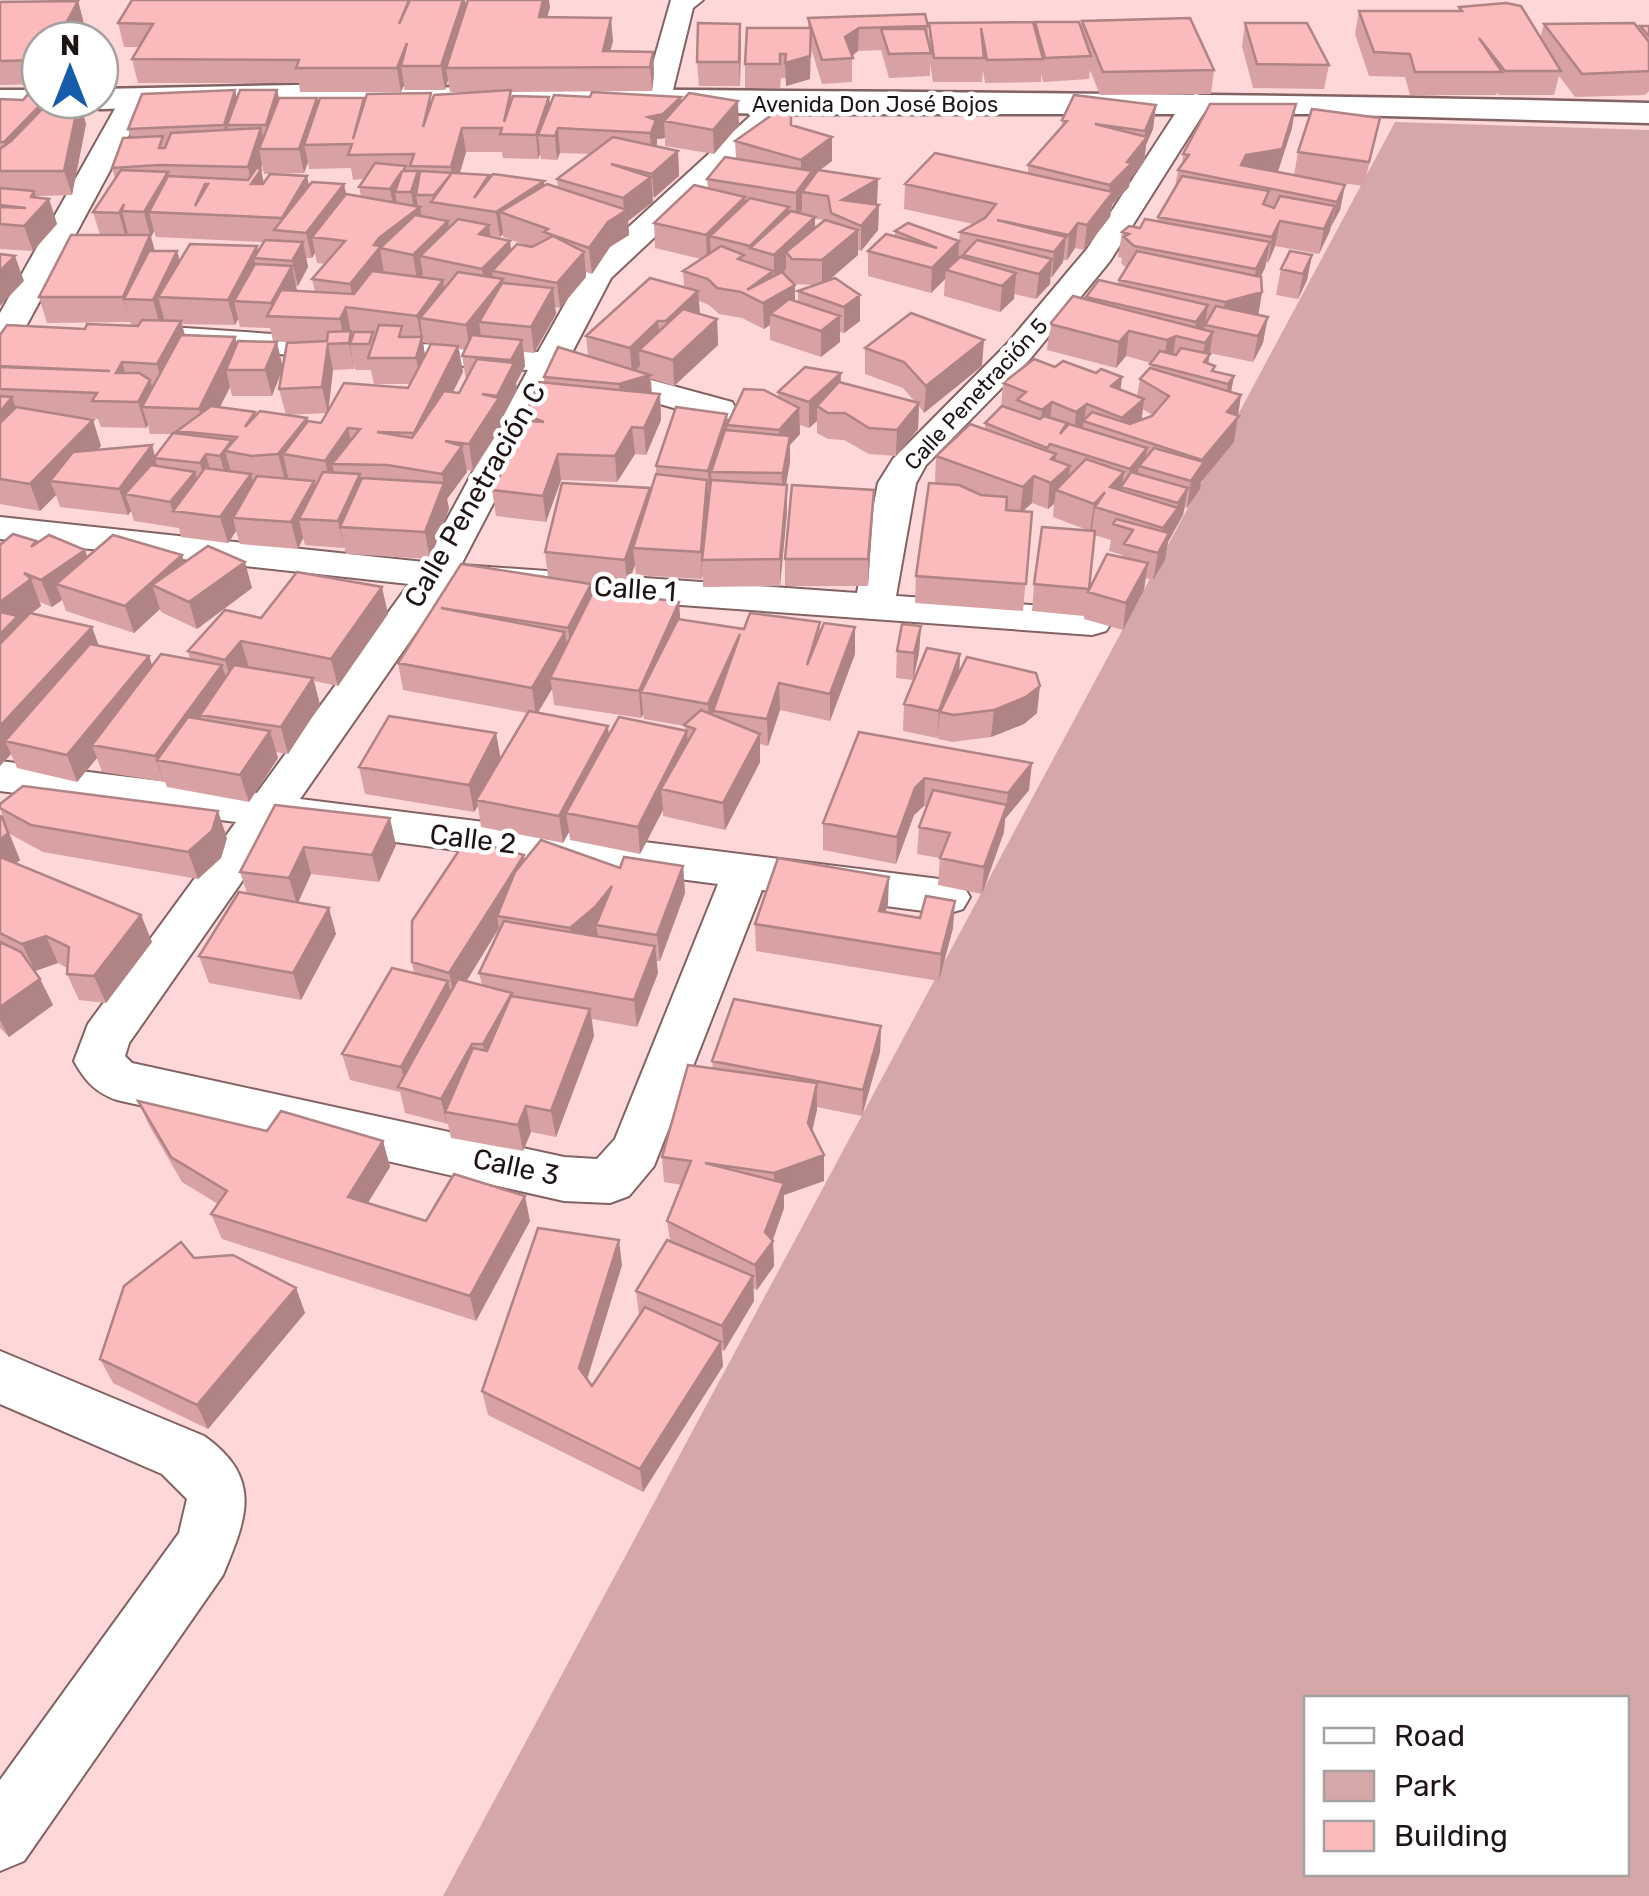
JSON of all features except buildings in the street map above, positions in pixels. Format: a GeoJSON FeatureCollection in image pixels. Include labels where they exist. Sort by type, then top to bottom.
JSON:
{"type":"FeatureCollection","features":[{"type":"Feature","properties":{"kind":"street"},"geometry":{"type":"LineString","coordinates":[[656,102],[680,4],[690,0]]}},
{"type":"Feature","properties":{"kind":"street","name":"Avenida Don José Bojos"},"geometry":{"type":"LineString","coordinates":[[120,98],[296,95],[1649,113]]}},
{"type":"Feature","properties":{"kind":"street"},"geometry":{"type":"LineString","coordinates":[[3,334],[135,98]]}},
{"type":"Feature","properties":{"kind":"street","name":"Calle Penetración C"},"geometry":{"type":"LineString","coordinates":[[99,1061],[106,1038],[436,575],[597,273],[780,104]]}},
{"type":"Feature","properties":{"kind":"street","name":"Calle Penetración 5"},"geometry":{"type":"LineString","coordinates":[[874,606],[896,483],[912,459],[1018,352],[1099,254],[1196,104]]}},
{"type":"Feature","properties":{"kind":"street"},"geometry":{"type":"LineString","coordinates":[[3,334],[46,333]]}},
{"type":"Feature","properties":{"kind":"street"},"geometry":{"type":"LineString","coordinates":[[145,336],[393,348],[550,362],[719,410]]}},
{"type":"Feature","properties":{"kind":"street","name":"Calle 1"},"geometry":{"type":"LineString","coordinates":[[0,528],[436,575],[1092,622]]}},
{"type":"Feature","properties":{"kind":"street","name":"Calle 2"},"geometry":{"type":"LineString","coordinates":[[0,776],[265,813],[947,897]]}},
{"type":"Feature","properties":{"kind":"street","name":"Calle 3"},"geometry":{"type":"LineString","coordinates":[[99,1061],[117,1080],[564,1179],[610,1182],[636,1152],[746,872]]}},
{"type":"Feature","properties":{"kind":"street"},"geometry":{"type":"LineString","coordinates":[[0,1377],[183,1454],[208,1471],[217,1496],[216,1522],[202,1554],[0,1837]]}},
{"type":"Feature","properties":{"kind":"green space"},"geometry":{"type":"Polygon","coordinates":[[[1395,122],[1649,130],[1649,1896],[443,1896],[1395,122]]]}}]}
